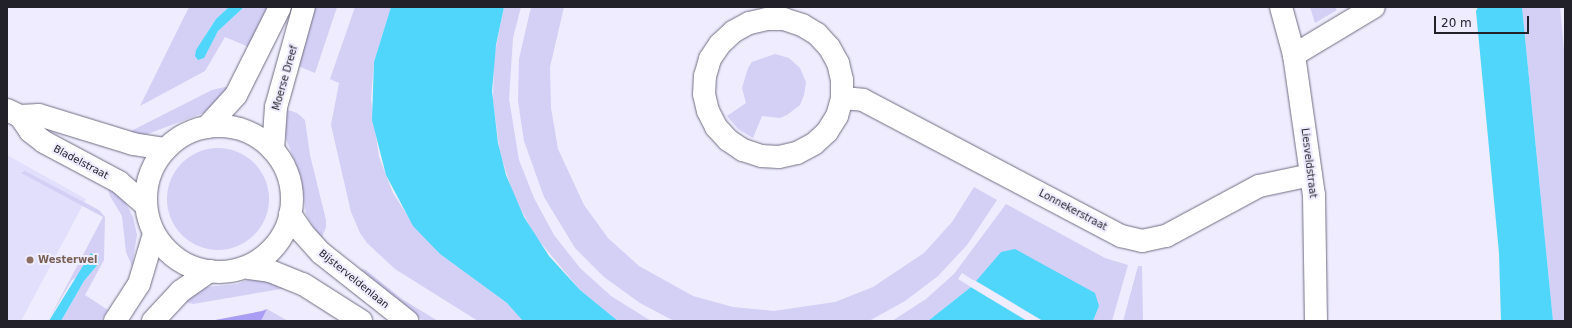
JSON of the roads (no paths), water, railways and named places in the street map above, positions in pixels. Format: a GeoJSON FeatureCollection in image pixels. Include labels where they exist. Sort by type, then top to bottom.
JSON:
{"type":"FeatureCollection","features":[{"type":"Feature","properties":{"kind":"street"},"geometry":{"type":"LineString","coordinates":[[207,127],[236,95],[280,7]]}},
{"type":"Feature","properties":{"kind":"street","name":"Moerse Dreef"},"geometry":{"type":"LineString","coordinates":[[273,150],[276,107],[304,7]]}},
{"type":"Feature","properties":{"kind":"street","name":"Liesveldstraat"},"geometry":{"type":"LineString","coordinates":[[1281,7],[1294,56],[1314,195],[1316,321]]}},
{"type":"Feature","properties":{"kind":"street"},"geometry":{"type":"LineString","coordinates":[[1294,56],[1374,7]]}},
{"type":"Feature","properties":{"kind":"street"},"geometry":{"type":"LineString","coordinates":[[766,19],[784,20],[802,25],[817,34],[829,47],[841,74],[842,98],[837,116],[827,132],[814,144],[797,153],[779,157],[761,156],[743,150],[728,140],[716,127],[708,111],[704,94],[705,76],[714,54],[733,32],[749,23],[766,19]]}},
{"type":"Feature","properties":{"kind":"street","name":"Lonnekerstraat"},"geometry":{"type":"LineString","coordinates":[[842,98],[863,100],[1121,236],[1142,240],[1166,236],[1259,186],[1311,175]]}},
{"type":"Feature","properties":{"kind":"street","name":"Bladelstraat"},"geometry":{"type":"LineString","coordinates":[[13,113],[39,115],[117,140],[166,149]]}},
{"type":"Feature","properties":{"kind":"street","name":"Bladelstraat"},"geometry":{"type":"LineString","coordinates":[[13,113],[30,131],[44,142],[119,182],[145,205]]}},
{"type":"Feature","properties":{"kind":"street"},"geometry":{"type":"LineString","coordinates":[[249,268],[278,242],[290,214],[292,200],[289,178],[280,157],[264,141],[244,130],[220,125],[195,129],[173,141],[156,160],[146,183],[145,205],[150,226],[161,245],[177,260],[197,270],[235,272],[249,268],[270,271],[303,284],[361,321]]}},
{"type":"Feature","properties":{"kind":"street","name":"Bijsterveldenlaan"},"geometry":{"type":"LineString","coordinates":[[290,214],[302,232],[321,253],[407,321]]}},
{"type":"Feature","properties":{"kind":"street"},"geometry":{"type":"LineString","coordinates":[[115,321],[139,284],[154,234]]}},
{"type":"Feature","properties":{"kind":"street"},"geometry":{"type":"LineString","coordinates":[[153,321],[181,291],[210,271]]}},
{"type":"Feature","properties":{"kind":"water"},"geometry":{"type":"Polygon","coordinates":[[[229,7],[244,7],[218,31],[204,58],[198,60],[195,56],[196,50],[216,19],[229,7]]]}},
{"type":"Feature","properties":{"kind":"water"},"geometry":{"type":"Polygon","coordinates":[[[391,7],[504,7],[496,45],[492,91],[498,143],[506,175],[524,217],[549,256],[580,290],[618,321],[523,321],[507,303],[440,254],[413,226],[386,175],[372,120],[374,62],[391,7]]]}},
{"type":"Feature","properties":{"kind":"water"},"geometry":{"type":"Polygon","coordinates":[[[1478,7],[1522,7],[1553,321],[1501,321],[1499,253],[1476,11],[1478,7]]]}},
{"type":"Feature","properties":{"kind":"water"},"geometry":{"type":"Polygon","coordinates":[[[1015,249],[1095,293],[1099,306],[1093,321],[928,321],[971,287],[1001,252],[1015,249]]]}},
{"type":"Feature","properties":{"kind":"water"},"geometry":{"type":"Polygon","coordinates":[[[91,253],[99,257],[99,263],[84,281],[61,321],[49,321],[91,253]]]}},
{"type":"Feature","properties":{"kind":"place","name":"Westerwel"},"geometry":{"type":"Point","coordinates":[30,260]}}]}
